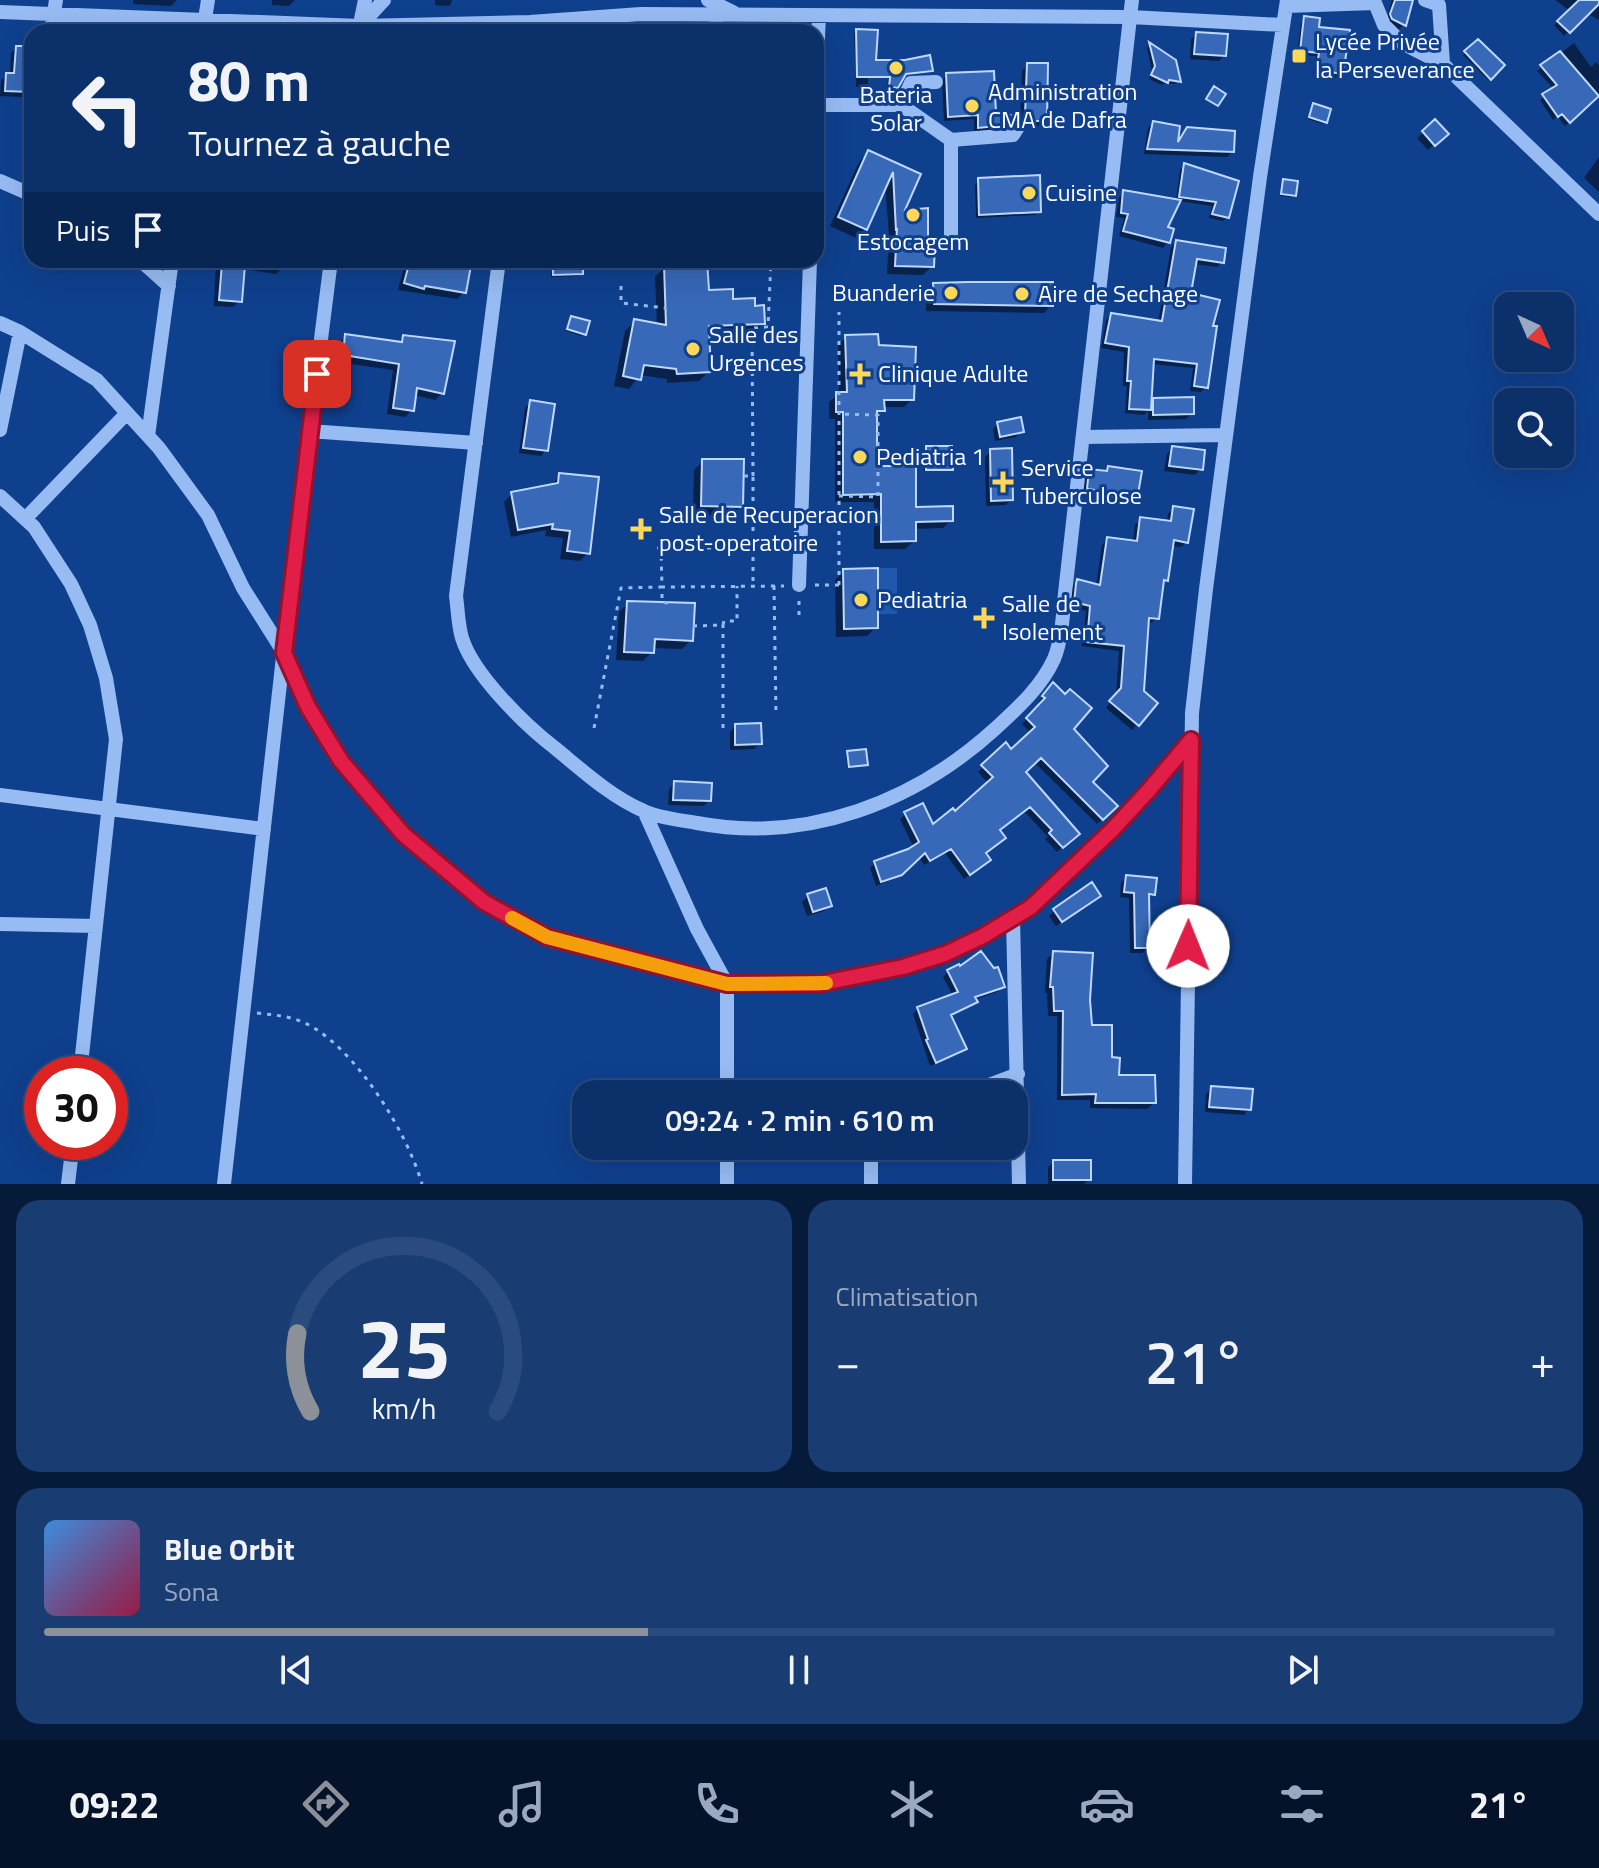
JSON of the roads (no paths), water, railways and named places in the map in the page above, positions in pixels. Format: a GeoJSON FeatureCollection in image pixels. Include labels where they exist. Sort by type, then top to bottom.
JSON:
{"type":"FeatureCollection","features":[{"type":"Feature","properties":{"kind":"street"},"geometry":{"type":"LineString","coordinates":[[204,24],[208,0]]}},
{"type":"Feature","properties":{"kind":"street"},"geometry":{"type":"LineString","coordinates":[[361,24],[365,0]]}},
{"type":"Feature","properties":{"kind":"street"},"geometry":{"type":"LineString","coordinates":[[364,24],[384,0]]}},
{"type":"Feature","properties":{"kind":"street"},"geometry":{"type":"LineString","coordinates":[[708,0],[738,15]]}},
{"type":"Feature","properties":{"kind":"street"},"geometry":{"type":"LineString","coordinates":[[979,17],[981,0]]}},
{"type":"Feature","properties":{"kind":"street"},"geometry":{"type":"LineString","coordinates":[[498,268],[456,596],[462,640],[485,680],[537,734],[596,780],[644,811],[712,826],[772,830],[844,817],[916,787],[957,761],[1026,700],[1043,679],[1055,656],[1064,607],[1132,0]]}},
{"type":"Feature","properties":{"kind":"street"},"geometry":{"type":"LineString","coordinates":[[1185,1184],[1191,740],[1206,589],[1286,3],[1378,2],[1384,25],[1402,43],[1443,64],[1599,214]]}},
{"type":"Feature","properties":{"kind":"street"},"geometry":{"type":"LineString","coordinates":[[1436,2],[1443,64]]}},
{"type":"Feature","properties":{"kind":"street"},"geometry":{"type":"LineString","coordinates":[[0,12],[54,7],[188,24]]}},
{"type":"Feature","properties":{"kind":"street"},"geometry":{"type":"LineString","coordinates":[[555,24],[641,14],[1130,17],[1283,25]]}},
{"type":"Feature","properties":{"kind":"street"},"geometry":{"type":"LineString","coordinates":[[716,24],[717,15]]}},
{"type":"Feature","properties":{"kind":"street"},"geometry":{"type":"LineString","coordinates":[[819,16],[819,24]]}},
{"type":"Feature","properties":{"kind":"street"},"geometry":{"type":"LineString","coordinates":[[901,105],[911,83],[936,82]]}},
{"type":"Feature","properties":{"kind":"street"},"geometry":{"type":"LineString","coordinates":[[824,105],[901,105],[951,140],[1013,135],[1020,124]]}},
{"type":"Feature","properties":{"kind":"street"},"geometry":{"type":"LineString","coordinates":[[951,140],[951,243]]}},
{"type":"Feature","properties":{"kind":"street"},"geometry":{"type":"LineString","coordinates":[[0,181],[24,192]]}},
{"type":"Feature","properties":{"kind":"street"},"geometry":{"type":"LineString","coordinates":[[149,268],[169,286]]}},
{"type":"Feature","properties":{"kind":"street"},"geometry":{"type":"LineString","coordinates":[[148,436],[171,268]]}},
{"type":"Feature","properties":{"kind":"street"},"geometry":{"type":"LineString","coordinates":[[224,1184],[330,268]]}},
{"type":"Feature","properties":{"kind":"street"},"geometry":{"type":"LineString","coordinates":[[799,585],[810,268]]}},
{"type":"Feature","properties":{"kind":"street"},"geometry":{"type":"LineString","coordinates":[[0,323],[97,380],[148,436],[208,515],[243,588],[284,653],[308,707],[341,761],[403,834],[484,902],[547,937],[727,984],[818,984],[903,967],[945,954],[983,936],[1031,907],[1072,870],[1149,790],[1191,740]]}},
{"type":"Feature","properties":{"kind":"street"},"geometry":{"type":"LineString","coordinates":[[0,430],[20,332]]}},
{"type":"Feature","properties":{"kind":"street"},"geometry":{"type":"LineString","coordinates":[[25,519],[127,413]]}},
{"type":"Feature","properties":{"kind":"street"},"geometry":{"type":"LineString","coordinates":[[309,431],[476,443]]}},
{"type":"Feature","properties":{"kind":"street"},"geometry":{"type":"LineString","coordinates":[[1083,437],[1226,435]]}},
{"type":"Feature","properties":{"kind":"street"},"geometry":{"type":"LineString","coordinates":[[0,496],[34,527],[71,584],[90,625],[106,678],[116,739],[82,1056]]}},
{"type":"Feature","properties":{"kind":"street"},"geometry":{"type":"LineString","coordinates":[[0,795],[264,829]]}},
{"type":"Feature","properties":{"kind":"street"},"geometry":{"type":"LineString","coordinates":[[644,811],[697,929],[727,984],[727,1080]]}},
{"type":"Feature","properties":{"kind":"street"},"geometry":{"type":"LineString","coordinates":[[1013,918],[1019,1184]]}},
{"type":"Feature","properties":{"kind":"street"},"geometry":{"type":"LineString","coordinates":[[0,924],[96,926]]}},
{"type":"Feature","properties":{"kind":"street"},"geometry":{"type":"LineString","coordinates":[[1002,1080],[1018,1074]]}},
{"type":"Feature","properties":{"kind":"street"},"geometry":{"type":"LineString","coordinates":[[68,1184],[71,1160]]}},
{"type":"Feature","properties":{"kind":"street"},"geometry":{"type":"LineString","coordinates":[[727,1160],[727,1184]]}},
{"type":"Feature","properties":{"kind":"street"},"geometry":{"type":"LineString","coordinates":[[871,1160],[871,1184]]}},
{"type":"Feature","properties":{"kind":"place","name":"Lycée Privée la Perseverance"},"geometry":{"type":"Point","coordinates":[1299,56]}},
{"type":"Feature","properties":{"kind":"place","name":"Bateria Solar"},"geometry":{"type":"Point","coordinates":[896,68]}},
{"type":"Feature","properties":{"kind":"place","name":"Administration CMA de Dafra"},"geometry":{"type":"Point","coordinates":[972,106]}},
{"type":"Feature","properties":{"kind":"place","name":"Cuisine"},"geometry":{"type":"Point","coordinates":[1029,193]}},
{"type":"Feature","properties":{"kind":"place","name":"Estocagem"},"geometry":{"type":"Point","coordinates":[913,215]}},
{"type":"Feature","properties":{"kind":"place","name":"Buanderie"},"geometry":{"type":"Point","coordinates":[951,293]}},
{"type":"Feature","properties":{"kind":"place","name":"Aire de Sechage"},"geometry":{"type":"Point","coordinates":[1022,294]}},
{"type":"Feature","properties":{"kind":"place","name":"Salle des Urgences"},"geometry":{"type":"Point","coordinates":[693,349]}},
{"type":"Feature","properties":{"kind":"place","name":"Clinique Adulte"},"geometry":{"type":"Point","coordinates":[860,374]}},
{"type":"Feature","properties":{"kind":"place","name":"Pediatria 1"},"geometry":{"type":"Point","coordinates":[860,457]}},
{"type":"Feature","properties":{"kind":"place","name":"Service Tuberculose"},"geometry":{"type":"Point","coordinates":[1003,482]}},
{"type":"Feature","properties":{"kind":"place","name":"Salle de Recuperacion post-operatoire"},"geometry":{"type":"Point","coordinates":[641,529]}},
{"type":"Feature","properties":{"kind":"place","name":"Pediatria"},"geometry":{"type":"Point","coordinates":[861,600]}},
{"type":"Feature","properties":{"kind":"place","name":"Salle de Isolement"},"geometry":{"type":"Point","coordinates":[984,618]}}]}
